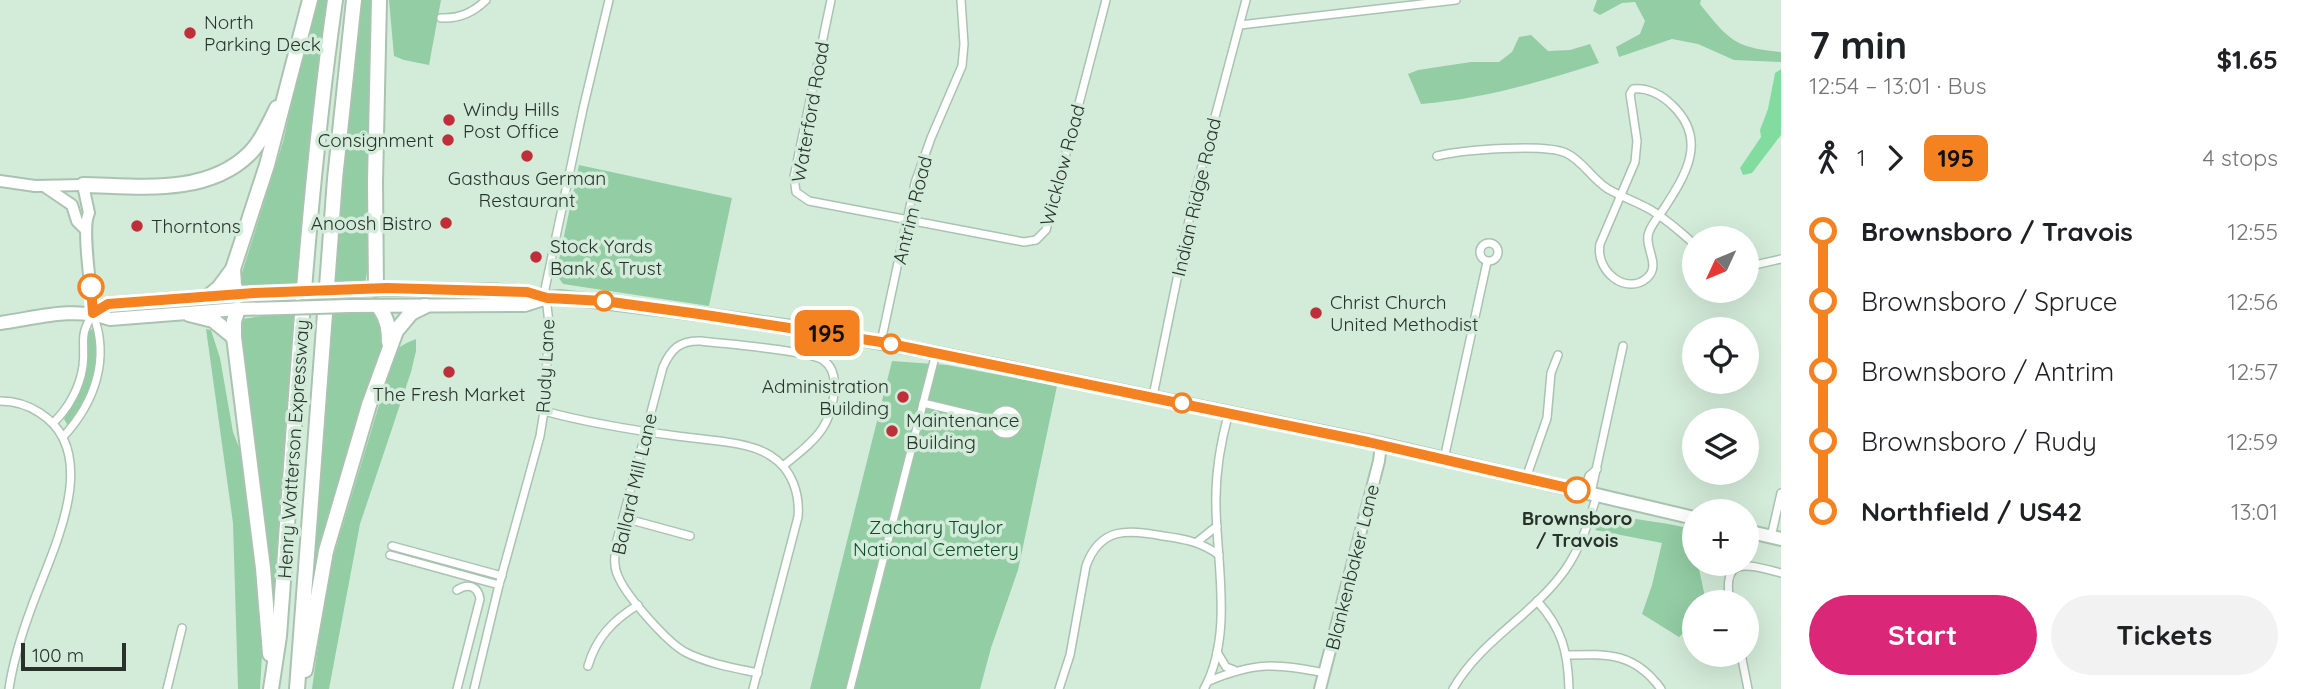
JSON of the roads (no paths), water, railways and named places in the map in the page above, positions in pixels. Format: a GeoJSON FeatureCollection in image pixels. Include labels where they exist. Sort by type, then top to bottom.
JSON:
{"type":"FeatureCollection","features":[{"type":"Feature","properties":{"kind":"highway"},"geometry":{"type":"LineString","coordinates":[[208,297],[219,288],[233,269],[267,165],[310,0]]}},
{"type":"Feature","properties":{"kind":"highway","name":"Henry Watterson Expressway"},"geometry":{"type":"LineString","coordinates":[[272,683],[279,636],[304,281],[335,0]]}},
{"type":"Feature","properties":{"kind":"highway","name":"Henry Watterson Expressway"},"geometry":{"type":"LineString","coordinates":[[299,689],[335,179],[354,0]]}},
{"type":"Feature","properties":{"kind":"highway"},"geometry":{"type":"LineString","coordinates":[[376,289],[375,182],[379,0]]}},
{"type":"Feature","properties":{"kind":"highway"},"geometry":{"type":"LineString","coordinates":[[83,186],[180,186],[230,170],[257,145],[288,88]]}},
{"type":"Feature","properties":{"kind":"highway"},"geometry":{"type":"LineString","coordinates":[[233,269],[238,302],[234,337],[264,568],[272,683]]}},
{"type":"Feature","properties":{"kind":"highway"},"geometry":{"type":"LineString","coordinates":[[299,689],[326,551],[369,405],[403,320],[425,306]]}},
{"type":"Feature","properties":{"kind":"highway"},"geometry":{"type":"LineString","coordinates":[[379,307],[385,314],[390,347]]}},
{"type":"Feature","properties":{"kind":"highway"},"geometry":{"type":"LineString","coordinates":[[189,314],[213,320],[234,337]]}},
{"type":"Feature","properties":{"kind":"main road"},"geometry":{"type":"LineString","coordinates":[[376,289],[379,307]]}},
{"type":"Feature","properties":{"kind":"main road"},"geometry":{"type":"LineString","coordinates":[[0,323],[69,313],[93,313],[110,319],[189,314],[282,292],[376,289],[527,292],[547,298],[604,301],[881,342],[1381,444],[1682,515]]}},
{"type":"Feature","properties":{"kind":"main road"},"geometry":{"type":"LineString","coordinates":[[93,313],[108,304],[208,297],[281,308],[524,305],[547,298]]}},
{"type":"Feature","properties":{"kind":"street"},"geometry":{"type":"LineString","coordinates":[[441,18],[458,17],[468,13],[486,0]]}},
{"type":"Feature","properties":{"kind":"street","name":"Rudy Lane"},"geometry":{"type":"LineString","coordinates":[[474,689],[540,436],[549,323],[545,289],[609,0]]}},
{"type":"Feature","properties":{"kind":"street","name":"Waterford Road"},"geometry":{"type":"LineString","coordinates":[[831,0],[794,177],[794,188],[800,196],[809,201],[907,220]]}},
{"type":"Feature","properties":{"kind":"street","name":"Antrim Road"},"geometry":{"type":"LineString","coordinates":[[881,342],[923,159],[962,66],[964,44],[961,0]]}},
{"type":"Feature","properties":{"kind":"street","name":"Wicklow Road"},"geometry":{"type":"LineString","coordinates":[[907,220],[1024,242],[1036,240],[1043,235],[1106,0]]}},
{"type":"Feature","properties":{"kind":"street","name":"Indian Ridge Road"},"geometry":{"type":"LineString","coordinates":[[1153,396],[1194,196],[1246,0]]}},
{"type":"Feature","properties":{"kind":"street"},"geometry":{"type":"LineString","coordinates":[[1240,25],[1455,0]]}},
{"type":"Feature","properties":{"kind":"street"},"geometry":{"type":"LineString","coordinates":[[1647,90],[1668,100],[1684,119],[1690,137],[1690,160],[1685,174],[1647,237],[1653,261],[1649,276],[1640,281],[1631,282],[1612,277],[1601,265],[1599,248],[1621,195],[1632,172],[1636,155],[1637,141],[1631,92],[1647,90]]}},
{"type":"Feature","properties":{"kind":"street"},"geometry":{"type":"LineString","coordinates":[[1437,156],[1482,150],[1558,151],[1575,158],[1600,183],[1659,215],[1682,234]]}},
{"type":"Feature","properties":{"kind":"street"},"geometry":{"type":"LineString","coordinates":[[0,181],[44,186],[83,186],[89,213],[86,230],[93,313],[99,329],[99,362],[85,410],[58,430]]}},
{"type":"Feature","properties":{"kind":"street"},"geometry":{"type":"LineString","coordinates":[[44,186],[72,205],[77,221],[86,230]]}},
{"type":"Feature","properties":{"kind":"street"},"geometry":{"type":"LineString","coordinates":[[1759,264],[1781,259]]}},
{"type":"Feature","properties":{"kind":"street"},"geometry":{"type":"LineString","coordinates":[[1444,459],[1487,262]]}},
{"type":"Feature","properties":{"kind":"street"},"geometry":{"type":"LineString","coordinates":[[58,430],[79,381],[83,329],[93,313]]}},
{"type":"Feature","properties":{"kind":"street","name":"Ballard Mill Lane"},"geometry":{"type":"LineString","coordinates":[[758,673],[697,658],[684,651],[665,636],[638,605],[619,578],[615,563],[616,544],[663,367],[677,346],[693,341],[720,343],[810,355],[828,365],[834,376],[835,388],[825,422],[815,438],[783,466]]}},
{"type":"Feature","properties":{"kind":"street"},"geometry":{"type":"LineString","coordinates":[[1453,689],[1485,646],[1537,600],[1564,571],[1575,554],[1585,531],[1591,493],[1589,477],[1597,469],[1623,346]]}},
{"type":"Feature","properties":{"kind":"street"},"geometry":{"type":"LineString","coordinates":[[850,689],[936,353]]}},
{"type":"Feature","properties":{"kind":"street"},"geometry":{"type":"LineString","coordinates":[[1526,478],[1547,418],[1552,373],[1558,355]]}},
{"type":"Feature","properties":{"kind":"street"},"geometry":{"type":"LineString","coordinates":[[0,401],[23,404],[58,430],[71,465],[63,522],[24,629],[9,689]]}},
{"type":"Feature","properties":{"kind":"street"},"geometry":{"type":"LineString","coordinates":[[923,403],[993,420]]}},
{"type":"Feature","properties":{"kind":"street"},"geometry":{"type":"LineString","coordinates":[[544,411],[586,422],[758,449],[783,466],[797,495],[798,517],[753,689]]}},
{"type":"Feature","properties":{"kind":"street"},"geometry":{"type":"LineString","coordinates":[[1206,685],[1216,652],[1222,594],[1217,526],[1217,468],[1229,412]]}},
{"type":"Feature","properties":{"kind":"street","name":"Blankenbaker Lane"},"geometry":{"type":"LineString","coordinates":[[1320,689],[1380,461],[1381,444]]}},
{"type":"Feature","properties":{"kind":"street"},"geometry":{"type":"LineString","coordinates":[[1776,538],[1781,493]]}},
{"type":"Feature","properties":{"kind":"street"},"geometry":{"type":"LineString","coordinates":[[624,518],[690,536]]}},
{"type":"Feature","properties":{"kind":"street"},"geometry":{"type":"LineString","coordinates":[[1197,542],[1217,526]]}},
{"type":"Feature","properties":{"kind":"street"},"geometry":{"type":"LineString","coordinates":[[1059,689],[1069,655],[1086,566],[1097,546],[1111,536],[1131,531],[1197,542],[1219,555]]}},
{"type":"Feature","properties":{"kind":"street"},"geometry":{"type":"LineString","coordinates":[[499,585],[391,551],[502,576]]}},
{"type":"Feature","properties":{"kind":"street"},"geometry":{"type":"LineString","coordinates":[[1729,590],[1728,578],[1731,572],[1741,565],[1781,573]]}},
{"type":"Feature","properties":{"kind":"street"},"geometry":{"type":"LineString","coordinates":[[457,590],[471,586],[476,589],[480,599],[457,689]]}},
{"type":"Feature","properties":{"kind":"street"},"geometry":{"type":"LineString","coordinates":[[1537,600],[1557,626],[1566,655],[1569,689]]}},
{"type":"Feature","properties":{"kind":"street"},"geometry":{"type":"LineString","coordinates":[[588,666],[594,646],[604,632],[638,605]]}},
{"type":"Feature","properties":{"kind":"street"},"geometry":{"type":"LineString","coordinates":[[167,689],[182,628]]}},
{"type":"Feature","properties":{"kind":"street"},"geometry":{"type":"LineString","coordinates":[[1216,652],[1226,667],[1234,670]]}},
{"type":"Feature","properties":{"kind":"street"},"geometry":{"type":"LineString","coordinates":[[1566,655],[1595,653],[1623,658],[1643,669],[1661,689]]}},
{"type":"Feature","properties":{"kind":"street"},"geometry":{"type":"LineString","coordinates":[[1206,685],[1234,670],[1274,665],[1325,673]]}},
{"type":"Feature","properties":{"kind":"street"},"geometry":{"type":"LineString","coordinates":[[1744,667],[1748,689]]}},
{"type":"Feature","properties":{"kind":"place","name":"North Parking Deck"},"geometry":{"type":"Point","coordinates":[190,33]}},
{"type":"Feature","properties":{"kind":"place","name":"Windy Hills Post Office"},"geometry":{"type":"Point","coordinates":[449,120]}},
{"type":"Feature","properties":{"kind":"place","name":"Consignment"},"geometry":{"type":"Point","coordinates":[448,140]}},
{"type":"Feature","properties":{"kind":"place","name":"Gasthaus German Restaurant"},"geometry":{"type":"Point","coordinates":[527,156]}},
{"type":"Feature","properties":{"kind":"place","name":"Anoosh Bistro"},"geometry":{"type":"Point","coordinates":[446,223]}},
{"type":"Feature","properties":{"kind":"place","name":"Thorntons"},"geometry":{"type":"Point","coordinates":[137,226]}},
{"type":"Feature","properties":{"kind":"place","name":"Stock Yards Bank & Trust"},"geometry":{"type":"Point","coordinates":[536,257]}},
{"type":"Feature","properties":{"kind":"place","name":"Christ Church United Methodist"},"geometry":{"type":"Point","coordinates":[1316,313]}},
{"type":"Feature","properties":{"kind":"place","name":"The Fresh Market"},"geometry":{"type":"Point","coordinates":[449,372]}},
{"type":"Feature","properties":{"kind":"place","name":"Administration Building"},"geometry":{"type":"Point","coordinates":[903,397]}},
{"type":"Feature","properties":{"kind":"place","name":"Maintenance Building"},"geometry":{"type":"Point","coordinates":[892,431]}},
{"type":"Feature","properties":{"kind":"place","name":"Brownsboro / Travois"},"geometry":{"type":"Point","coordinates":[1577,490]}},
{"type":"Feature","properties":{"kind":"park label","name":"Zachary Taylor National Cemetery"},"geometry":{"type":"Point","coordinates":[936,538]}}]}
